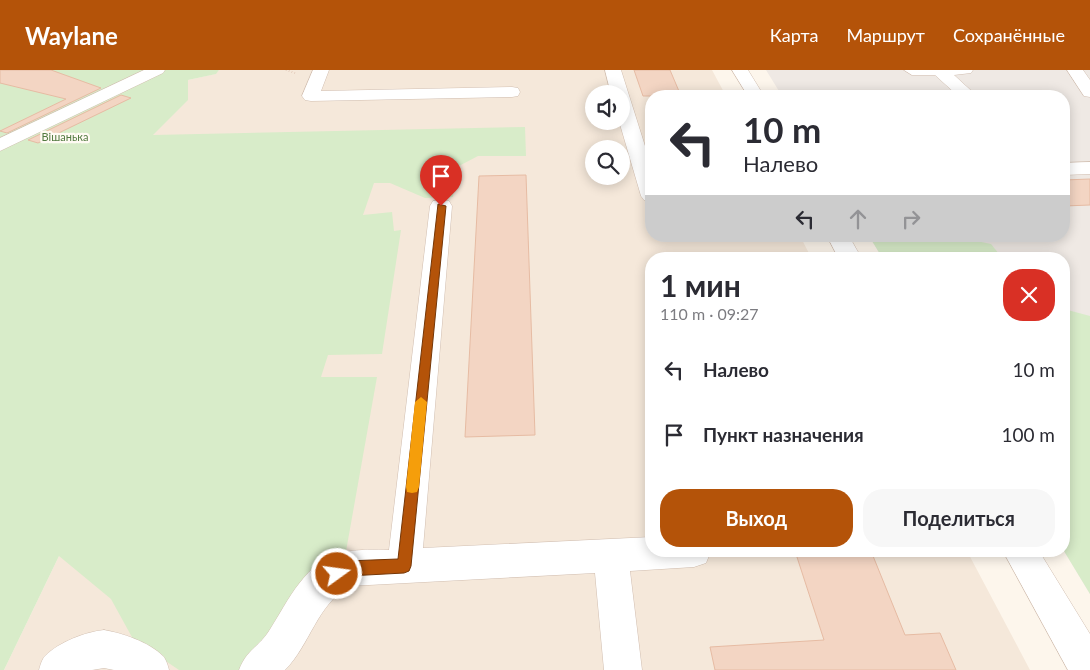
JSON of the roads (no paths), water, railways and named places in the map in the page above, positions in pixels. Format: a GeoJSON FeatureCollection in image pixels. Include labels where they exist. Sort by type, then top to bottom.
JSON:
{"type":"FeatureCollection","features":[{"type":"Feature","properties":{"kind":"street"},"geometry":{"type":"LineString","coordinates":[[0,145],[157,70]]}},
{"type":"Feature","properties":{"kind":"street"},"geometry":{"type":"LineString","coordinates":[[321,70],[311,96],[512,92]]}},
{"type":"Feature","properties":{"kind":"street"},"geometry":{"type":"LineString","coordinates":[[613,70],[617,85]]}},
{"type":"Feature","properties":{"kind":"street"},"geometry":{"type":"LineString","coordinates":[[740,70],[752,90]]}},
{"type":"Feature","properties":{"kind":"street"},"geometry":{"type":"LineString","coordinates":[[912,70],[965,70]]}},
{"type":"Feature","properties":{"kind":"street"},"geometry":{"type":"LineString","coordinates":[[940,71],[961,90]]}},
{"type":"Feature","properties":{"kind":"street"},"geometry":{"type":"LineString","coordinates":[[630,127],[645,176]]}},
{"type":"Feature","properties":{"kind":"street"},"geometry":{"type":"LineString","coordinates":[[1070,169],[1090,168]]}},
{"type":"Feature","properties":{"kind":"street"},"geometry":{"type":"LineString","coordinates":[[404,566],[441,206]]}},
{"type":"Feature","properties":{"kind":"street"},"geometry":{"type":"LineString","coordinates":[[258,670],[281,647],[306,603],[327,579],[346,568],[645,554]]}},
{"type":"Feature","properties":{"kind":"street"},"geometry":{"type":"LineString","coordinates":[[611,556],[623,670]]}},
{"type":"Feature","properties":{"kind":"street"},"geometry":{"type":"LineString","coordinates":[[1024,557],[1090,670]]}},
{"type":"Feature","properties":{"kind":"street"},"geometry":{"type":"LineString","coordinates":[[58,670],[78,655],[103,648],[123,652],[150,670]]}},
{"type":"Feature","properties":{"kind":"park label","name":"Вішанька"},"geometry":{"type":"Point","coordinates":[65,136]}}]}
